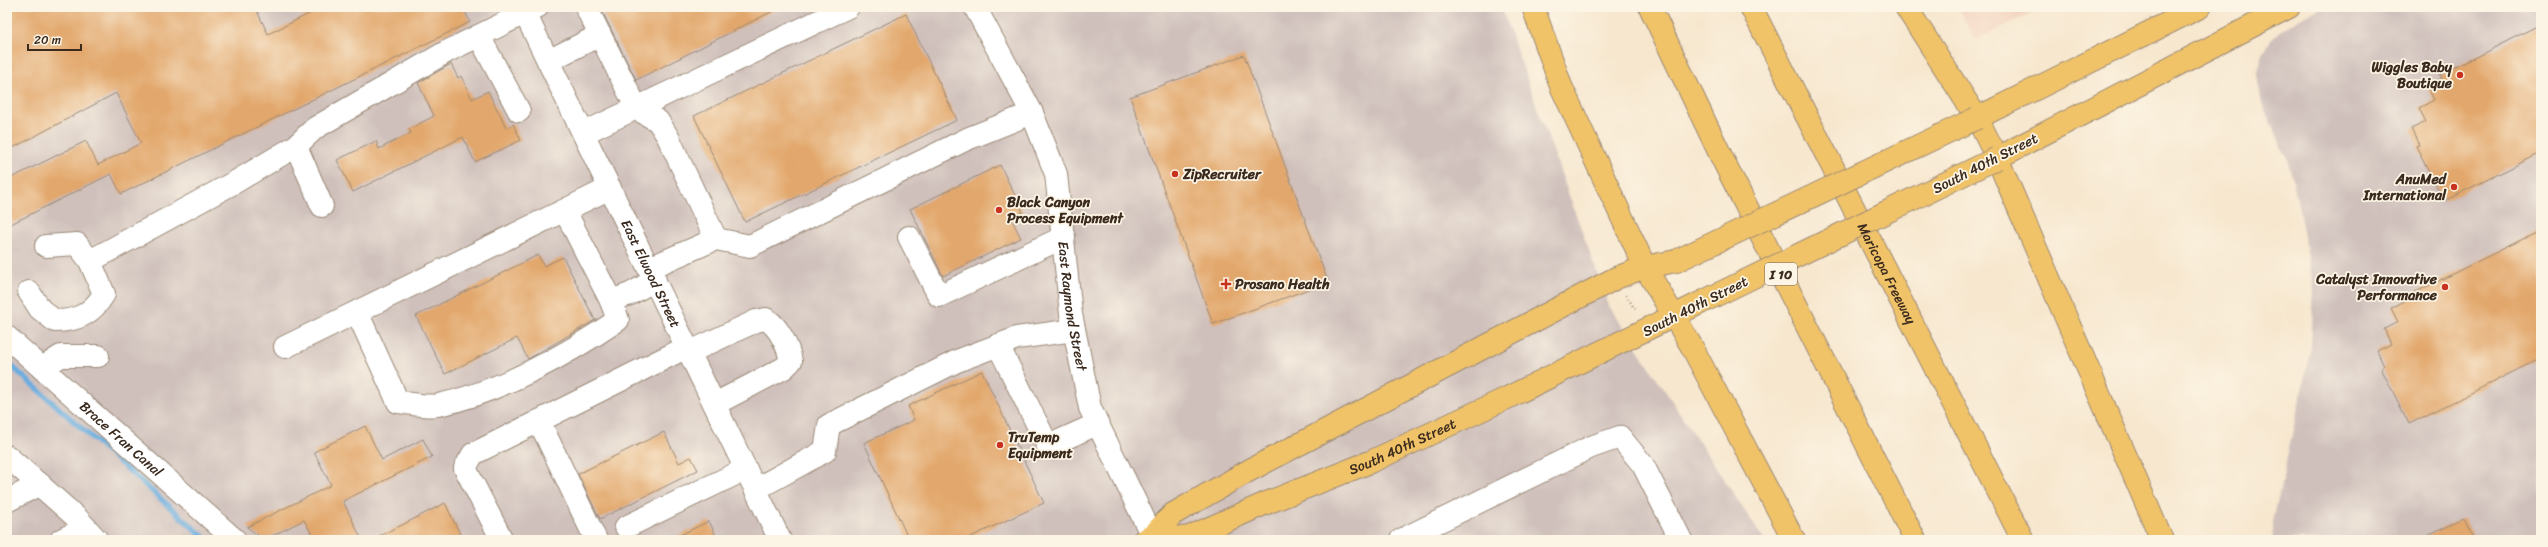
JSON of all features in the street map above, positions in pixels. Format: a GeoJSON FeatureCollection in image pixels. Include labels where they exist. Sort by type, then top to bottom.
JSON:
{"type":"FeatureCollection","features":[{"type":"Feature","properties":{"kind":"main road"},"geometry":{"type":"LineString","coordinates":[[1533,7],[1561,86],[1645,267],[1692,347],[1794,540]]}},
{"type":"Feature","properties":{"kind":"main road","name":"I 10"},"geometry":{"type":"LineString","coordinates":[[1650,7],[1722,158],[1915,540]]}},
{"type":"Feature","properties":{"kind":"main road","name":"Maricopa Freeway"},"geometry":{"type":"LineString","coordinates":[[1751,7],[2023,540]]}},
{"type":"Feature","properties":{"kind":"main road"},"geometry":{"type":"LineString","coordinates":[[1906,7],[1977,118],[1997,158],[2162,540]]}},
{"type":"Feature","properties":{"kind":"main road"},"geometry":{"type":"LineString","coordinates":[[1150,539],[1172,514],[1250,470],[1616,278],[1645,267],[1676,261],[1977,118],[2200,7]]}},
{"type":"Feature","properties":{"kind":"main road","name":"South 40th Street"},"geometry":{"type":"LineString","coordinates":[[1150,539],[1186,538],[1264,504],[1370,462],[1673,317],[1997,158],[2289,7]]}},
{"type":"Feature","properties":{"kind":"street"},"geometry":{"type":"LineString","coordinates":[[586,7],[637,109],[658,121],[668,137],[716,239]]}},
{"type":"Feature","properties":{"kind":"street"},"geometry":{"type":"LineString","coordinates":[[584,133],[848,7]]}},
{"type":"Feature","properties":{"kind":"street","name":"East Raymond Street"},"geometry":{"type":"LineString","coordinates":[[975,7],[1032,113],[1056,174],[1074,330],[1090,408],[1150,539]]}},
{"type":"Feature","properties":{"kind":"street"},"geometry":{"type":"LineString","coordinates":[[90,261],[185,210],[296,146],[315,128],[528,9]]}},
{"type":"Feature","properties":{"kind":"street","name":"East Elwood Street"},"geometry":{"type":"LineString","coordinates":[[528,9],[548,61],[780,540]]}},
{"type":"Feature","properties":{"kind":"street"},"geometry":{"type":"LineString","coordinates":[[548,61],[600,35]]}},
{"type":"Feature","properties":{"kind":"street"},"geometry":{"type":"LineString","coordinates":[[479,36],[519,111]]}},
{"type":"Feature","properties":{"kind":"street"},"geometry":{"type":"LineString","coordinates":[[611,301],[630,294],[652,274],[716,239],[750,246],[967,139],[1032,113]]}},
{"type":"Feature","properties":{"kind":"street"},"geometry":{"type":"LineString","coordinates":[[296,146],[322,206]]}},
{"type":"Feature","properties":{"kind":"street"},"geometry":{"type":"LineString","coordinates":[[285,347],[610,188]]}},
{"type":"Feature","properties":{"kind":"street"},"geometry":{"type":"LineString","coordinates":[[357,312],[398,402],[436,405],[487,390],[580,346],[618,320],[611,301],[565,211]]}},
{"type":"Feature","properties":{"kind":"street"},"geometry":{"type":"LineString","coordinates":[[909,237],[939,296],[1064,237]]}},
{"type":"Feature","properties":{"kind":"street"},"geometry":{"type":"LineString","coordinates":[[29,292],[40,309],[55,321],[73,321],[97,306],[104,294],[90,261],[77,244],[46,246]]}},
{"type":"Feature","properties":{"kind":"street"},"geometry":{"type":"LineString","coordinates":[[502,540],[465,468],[474,454],[688,349],[756,321],[766,319],[774,324],[789,352],[791,361],[784,368],[715,404]]}},
{"type":"Feature","properties":{"kind":"street"},"geometry":{"type":"LineString","coordinates":[[756,489],[825,451],[829,425],[956,361],[1017,338],[1074,330]]}},
{"type":"Feature","properties":{"kind":"street","name":"Brace Fran Canal"},"geometry":{"type":"LineString","coordinates":[[7,337],[235,540]]}},
{"type":"Feature","properties":{"kind":"street"},"geometry":{"type":"LineString","coordinates":[[998,345],[1048,446],[1097,424]]}},
{"type":"Feature","properties":{"kind":"street"},"geometry":{"type":"LineString","coordinates":[[42,368],[61,356],[98,356]]}},
{"type":"Feature","properties":{"kind":"street"},"geometry":{"type":"LineString","coordinates":[[539,421],[596,540]]}},
{"type":"Feature","properties":{"kind":"street"},"geometry":{"type":"LineString","coordinates":[[1401,540],[1592,447],[1620,437],[1643,465],[1681,540]]}},
{"type":"Feature","properties":{"kind":"street"},"geometry":{"type":"LineString","coordinates":[[7,456],[40,484],[91,534]]}},
{"type":"Feature","properties":{"kind":"street"},"geometry":{"type":"LineString","coordinates":[[626,527],[746,469]]}},
{"type":"Feature","properties":{"kind":"street"},"geometry":{"type":"LineString","coordinates":[[7,501],[40,484]]}},
{"type":"Feature","properties":{"kind":"street"},"geometry":{"type":"LineString","coordinates":[[61,540],[91,534]]}},
{"type":"Feature","properties":{"kind":"path"},"geometry":{"type":"LineString","coordinates":[[1625,295],[1636,311]]}},
{"type":"Feature","properties":{"kind":"shaded area"},"geometry":{"type":"Polygon","coordinates":[[[7,7],[1501,7],[1609,306],[1764,540],[7,540],[7,7]]]}},
{"type":"Feature","properties":{"kind":"shaded area"},"geometry":{"type":"Polygon","coordinates":[[[1957,7],[2043,7],[1976,40],[1957,7]]]}},
{"type":"Feature","properties":{"kind":"shaded area"},"geometry":{"type":"Polygon","coordinates":[[[2322,7],[2541,7],[2541,540],[2273,540],[2272,527],[2311,347],[2314,289],[2293,179],[2286,156],[2262,104],[2257,75],[2263,54],[2271,40],[2284,28],[2322,7]]]}},
{"type":"Feature","properties":{"kind":"building"},"geometry":{"type":"Polygon","coordinates":[[[7,7],[255,7],[268,34],[323,7],[463,7],[470,22],[121,194],[111,174],[7,226],[7,180],[86,141],[98,165],[141,143],[116,93],[7,151],[7,7]]]}},
{"type":"Feature","properties":{"kind":"building"},"geometry":{"type":"Polygon","coordinates":[[[600,7],[781,7],[636,80],[600,7]]]}},
{"type":"Feature","properties":{"kind":"building"},"geometry":{"type":"Polygon","coordinates":[[[906,14],[957,120],[745,222],[694,116],[906,14]]]}},
{"type":"Feature","properties":{"kind":"building"},"geometry":{"type":"Polygon","coordinates":[[[2541,24],[2541,153],[2444,201],[2416,146],[2419,145],[2411,129],[2426,122],[2419,108],[2434,100],[2427,86],[2442,78],[2440,75],[2541,24]]]}},
{"type":"Feature","properties":{"kind":"building"},"geometry":{"type":"Polygon","coordinates":[[[1244,55],[1328,282],[1213,324],[1130,97],[1244,55]]]}},
{"type":"Feature","properties":{"kind":"building"},"geometry":{"type":"Polygon","coordinates":[[[451,64],[458,78],[461,76],[472,99],[488,91],[506,128],[513,124],[521,140],[475,162],[463,137],[353,192],[337,160],[376,141],[379,149],[411,133],[409,129],[434,116],[418,83],[451,64]]]}},
{"type":"Feature","properties":{"kind":"building"},"geometry":{"type":"Polygon","coordinates":[[[1000,165],[1023,212],[1011,218],[1021,238],[943,276],[910,209],[1000,165]]]}},
{"type":"Feature","properties":{"kind":"building"},"geometry":{"type":"Polygon","coordinates":[[[2541,230],[2541,358],[2409,424],[2381,368],[2384,366],[2377,351],[2391,344],[2384,329],[2398,322],[2391,308],[2407,300],[2406,297],[2541,230]]]}},
{"type":"Feature","properties":{"kind":"building"},"geometry":{"type":"Polygon","coordinates":[[[538,255],[544,266],[563,257],[595,320],[528,359],[517,338],[445,374],[416,316],[538,255]]]}},
{"type":"Feature","properties":{"kind":"building"},"geometry":{"type":"Polygon","coordinates":[[[982,371],[1044,503],[964,540],[909,540],[864,443],[914,420],[908,406],[982,371]]]}},
{"type":"Feature","properties":{"kind":"building"},"geometry":{"type":"Polygon","coordinates":[[[365,426],[382,460],[423,439],[432,457],[343,501],[362,540],[315,540],[304,520],[264,540],[247,527],[331,485],[314,452],[365,426]]]}},
{"type":"Feature","properties":{"kind":"building"},"geometry":{"type":"Polygon","coordinates":[[[664,432],[679,463],[691,457],[698,470],[600,519],[578,474],[664,432]]]}},
{"type":"Feature","properties":{"kind":"building"},"geometry":{"type":"Polygon","coordinates":[[[445,503],[463,540],[371,540],[402,525],[445,503]]]}},
{"type":"Feature","properties":{"kind":"building"},"geometry":{"type":"Polygon","coordinates":[[[2464,518],[2475,540],[2420,540],[2464,518]]]}},
{"type":"Feature","properties":{"kind":"building"},"geometry":{"type":"Polygon","coordinates":[[[709,521],[718,540],[670,540],[709,521]]]}},
{"type":"Feature","properties":{"kind":"waterway"},"geometry":{"type":"LineString","coordinates":[[7,362],[207,540]]}},
{"type":"Feature","properties":{"kind":"place","name":"Wiggles Baby Boutique"},"geometry":{"type":"Point","coordinates":[2460,75]}},
{"type":"Feature","properties":{"kind":"place","name":"ZipRecruiter"},"geometry":{"type":"Point","coordinates":[1175,174]}},
{"type":"Feature","properties":{"kind":"place","name":"AnuMed International"},"geometry":{"type":"Point","coordinates":[2454,187]}},
{"type":"Feature","properties":{"kind":"place","name":"Black Canyon Process Equipment"},"geometry":{"type":"Point","coordinates":[999,210]}},
{"type":"Feature","properties":{"kind":"place","name":"Prosano Health"},"geometry":{"type":"Point","coordinates":[1226,284]}},
{"type":"Feature","properties":{"kind":"place","name":"Catalyst Innovative Performance"},"geometry":{"type":"Point","coordinates":[2445,287]}},
{"type":"Feature","properties":{"kind":"place","name":"TruTemp Equipment"},"geometry":{"type":"Point","coordinates":[1000,445]}}]}
